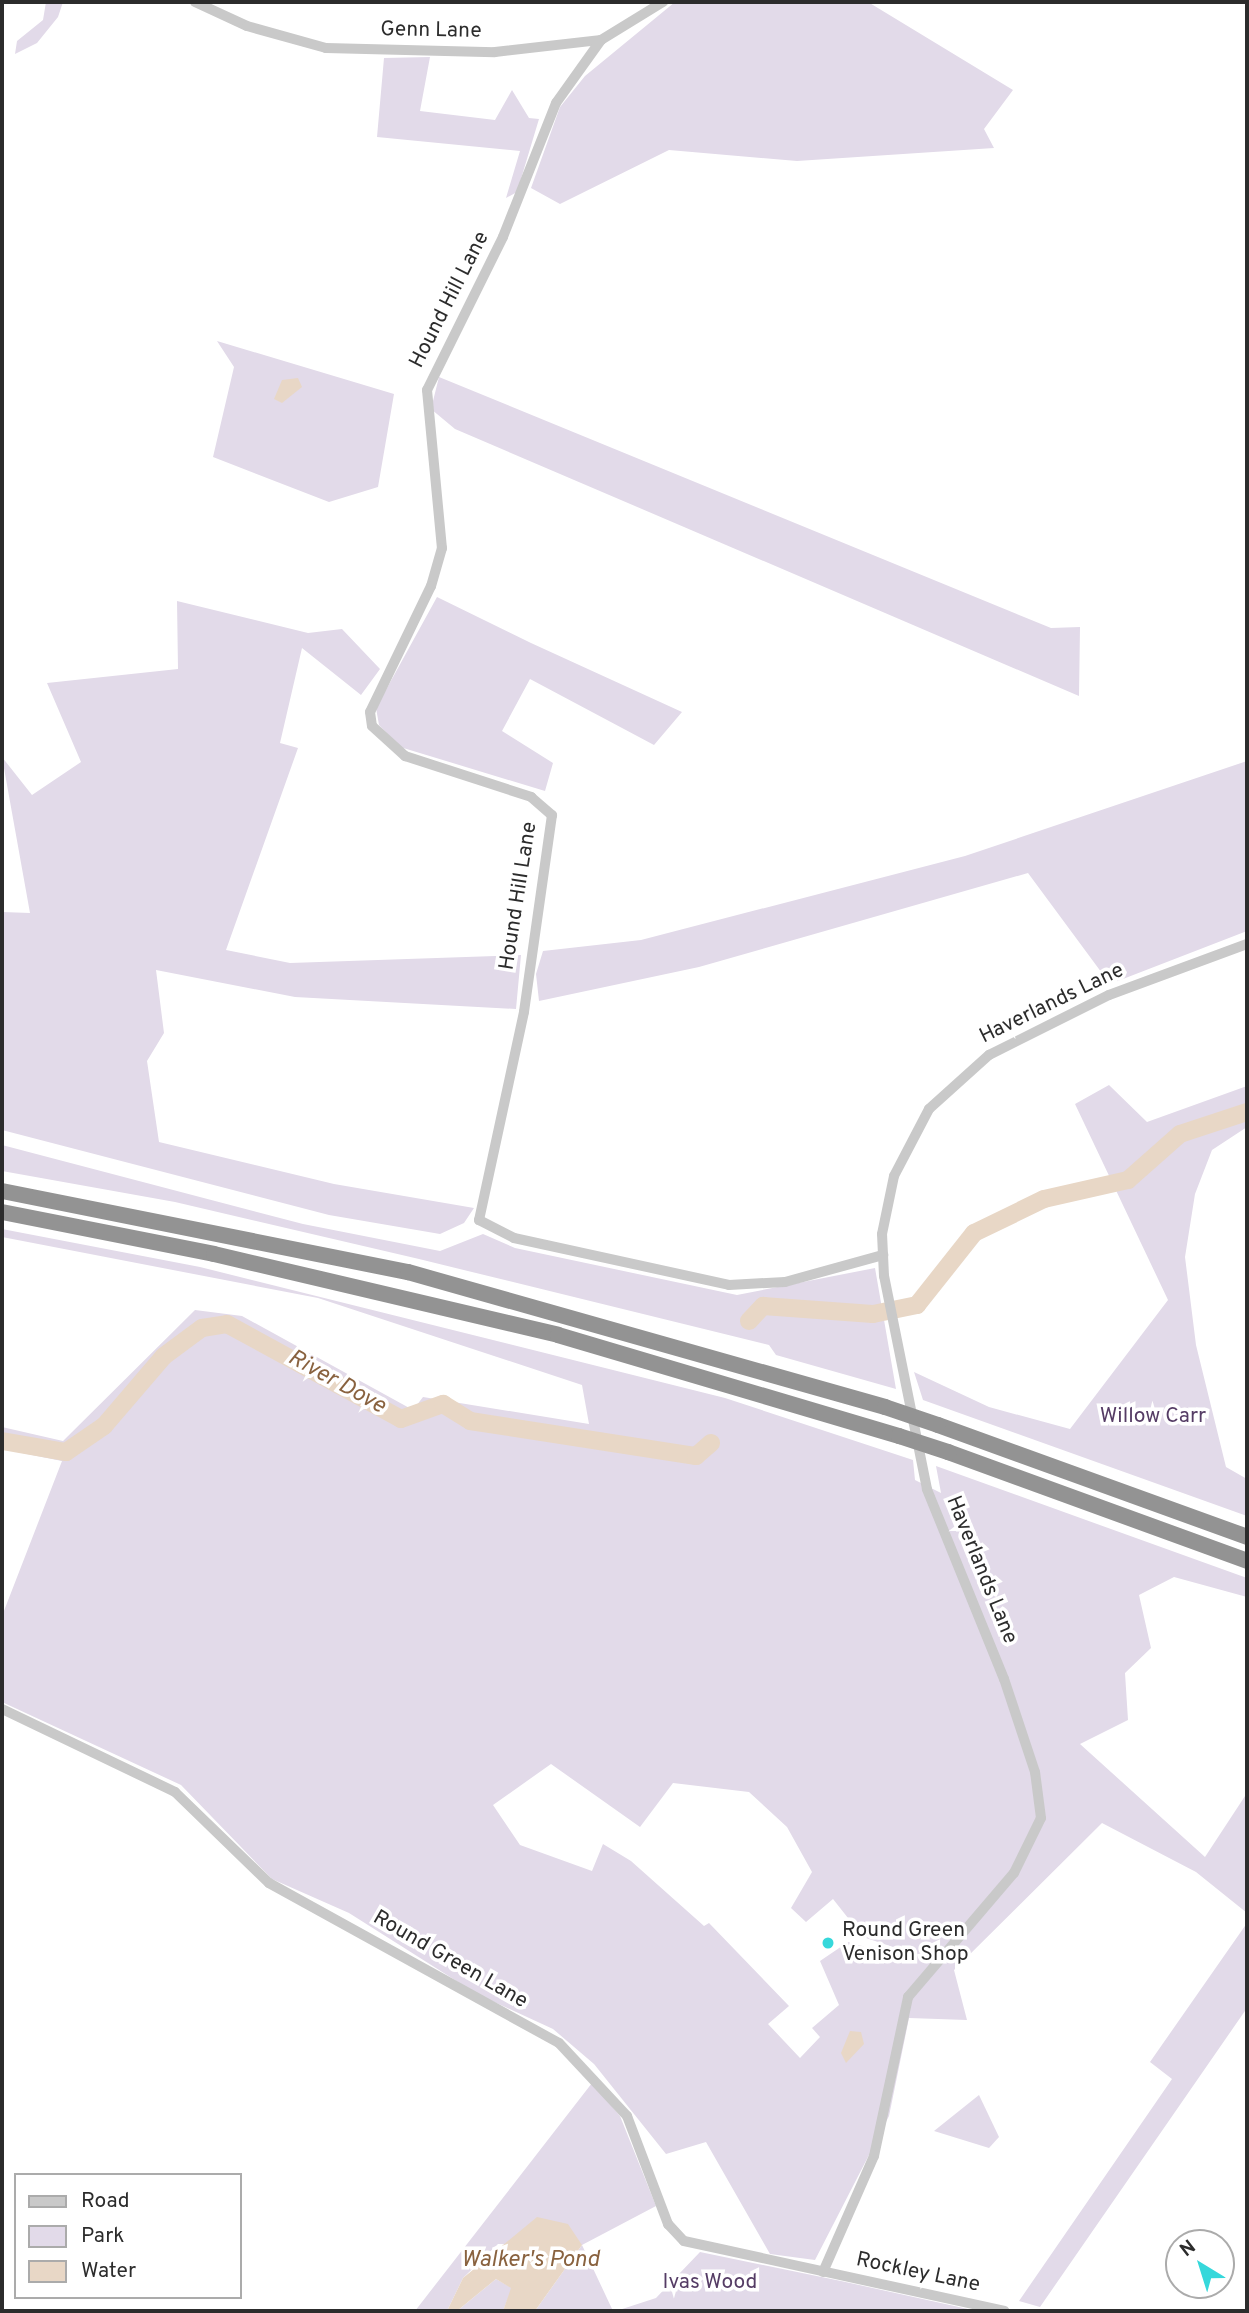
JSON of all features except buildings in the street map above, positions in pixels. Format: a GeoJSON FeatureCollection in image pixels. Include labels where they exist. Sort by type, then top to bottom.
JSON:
{"type":"FeatureCollection","features":[{"type":"Feature","properties":{"kind":"highway"},"geometry":{"type":"LineString","coordinates":[[2,1191],[408,1272],[885,1407],[1247,1537]]}},
{"type":"Feature","properties":{"kind":"highway"},"geometry":{"type":"LineString","coordinates":[[2,1212],[214,1254],[558,1335],[948,1452],[1247,1561]]}},
{"type":"Feature","properties":{"kind":"street","name":"Genn Lane"},"geometry":{"type":"LineString","coordinates":[[195,2],[247,26],[326,48],[495,52],[601,40],[663,2]]}},
{"type":"Feature","properties":{"kind":"street","name":"Hound Hill Lane"},"geometry":{"type":"LineString","coordinates":[[601,40],[556,103],[503,237],[427,390],[442,548],[432,586],[370,712],[372,726],[405,757],[531,797],[552,815],[526,970],[525,1002],[480,1214],[487,1227],[626,1266],[729,1285],[785,1282],[883,1255]]}},
{"type":"Feature","properties":{"kind":"street","name":"Haverlands Lane"},"geometry":{"type":"LineString","coordinates":[[824,2272],[874,2156],[908,1997],[1014,1873],[1041,1818],[1035,1772],[1004,1679],[927,1489],[888,1300],[883,1255],[888,1197],[900,1161],[929,1109],[955,1079],[1015,1038],[1109,995],[1247,944]]}},
{"type":"Feature","properties":{"kind":"street","name":"Round Green Lane"},"geometry":{"type":"LineString","coordinates":[[2,1709],[176,1792],[269,1883],[559,2043],[626,2116],[676,2236],[824,2272]]}},
{"type":"Feature","properties":{"kind":"street","name":"Rockley Lane"},"geometry":{"type":"LineString","coordinates":[[824,2272],[1004,2311]]}},
{"type":"Feature","properties":{"kind":"green space"},"geometry":{"type":"Polygon","coordinates":[[[46,2],[63,2],[58,17],[37,43],[15,54],[17,41],[43,20],[46,2]]]}},
{"type":"Feature","properties":{"kind":"green space"},"geometry":{"type":"Polygon","coordinates":[[[675,2],[868,2],[1013,90],[984,129],[994,148],[797,161],[669,150],[560,204],[531,188],[560,107],[585,76],[675,2]]]}},
{"type":"Feature","properties":{"kind":"green space"},"geometry":{"type":"Polygon","coordinates":[[[430,57],[420,111],[495,120],[512,90],[529,118],[539,119],[517,192],[506,198],[520,151],[377,137],[384,58],[430,57]]]}},
{"type":"Feature","properties":{"kind":"green space"},"geometry":{"type":"Polygon","coordinates":[[[217,341],[394,394],[378,487],[329,502],[213,457],[234,367],[217,341]]]}},
{"type":"Feature","properties":{"kind":"green space"},"geometry":{"type":"Polygon","coordinates":[[[439,377],[1051,628],[1080,627],[1079,696],[455,429],[431,409],[439,377]]]}},
{"type":"Feature","properties":{"kind":"green space"},"geometry":{"type":"Polygon","coordinates":[[[437,597],[682,712],[654,745],[530,679],[502,731],[553,763],[545,791],[400,747],[379,725],[376,708],[437,597]]]}},
{"type":"Feature","properties":{"kind":"green space"},"geometry":{"type":"Polygon","coordinates":[[[177,601],[308,633],[342,629],[380,669],[361,695],[302,648],[280,743],[298,748],[226,950],[290,963],[521,955],[516,1009],[295,997],[156,970],[164,1033],[147,1061],[159,1142],[334,1184],[474,1208],[464,1223],[440,1234],[329,1215],[2,1130],[2,912],[30,913],[2,757],[32,795],[81,762],[47,683],[178,669],[177,601]]]}},
{"type":"Feature","properties":{"kind":"green space"},"geometry":{"type":"Polygon","coordinates":[[[1247,761],[1247,931],[1110,984],[1028,873],[699,967],[539,1001],[536,974],[543,951],[641,940],[965,856],[1247,761]]]}},
{"type":"Feature","properties":{"kind":"green space","name":"Willow Carr"},"geometry":{"type":"Polygon","coordinates":[[[1109,1085],[1147,1122],[1247,1086],[1247,1127],[1212,1150],[1195,1194],[1185,1257],[1196,1345],[1226,1467],[1247,1479],[1247,1516],[923,1400],[914,1372],[989,1407],[1070,1429],[1168,1300],[1075,1104],[1109,1085]]]}},
{"type":"Feature","properties":{"kind":"green space"},"geometry":{"type":"Polygon","coordinates":[[[2,1145],[303,1224],[440,1251],[483,1234],[515,1248],[737,1295],[875,1268],[896,1389],[776,1355],[769,1345],[419,1259],[175,1202],[2,1171],[2,1145]]]}},
{"type":"Feature","properties":{"kind":"green space"},"geometry":{"type":"Polygon","coordinates":[[[2,1229],[200,1267],[725,1398],[913,1460],[915,1480],[941,1493],[936,1466],[1247,1578],[1247,1597],[1174,1577],[1139,1595],[1151,1648],[1125,1673],[1128,1720],[1080,1744],[1205,1857],[1247,1793],[1247,1913],[1196,1872],[1102,1823],[954,1970],[967,2020],[909,2018],[889,2116],[815,2260],[770,2254],[706,2142],[666,2154],[594,2064],[553,2029],[477,1994],[349,1913],[272,1879],[181,1785],[2,1702],[2,1616],[62,1461],[2,1449],[2,1427],[63,1441],[195,1310],[242,1316],[413,1410],[423,1397],[589,1424],[582,1385],[318,1298],[2,1237],[2,1229]],[[551,1764],[493,1805],[520,1845],[592,1871],[603,1844],[631,1861],[704,1926],[709,1923],[789,2006],[768,2024],[800,2058],[820,2037],[812,2028],[839,2005],[820,1961],[848,1942],[908,1959],[914,1954],[863,1937],[833,1899],[806,1922],[791,1908],[812,1872],[787,1827],[749,1792],[673,1783],[640,1827],[551,1764]]]}},
{"type":"Feature","properties":{"kind":"green space"},"geometry":{"type":"Polygon","coordinates":[[[1247,1923],[1247,2008],[1040,2307],[1019,2301],[1172,2079],[1150,2062],[1247,1923]]]}},
{"type":"Feature","properties":{"kind":"green space"},"geometry":{"type":"Polygon","coordinates":[[[592,2083],[620,2116],[656,2206],[582,2245],[498,2244],[463,2278],[447,2311],[415,2311],[592,2083]]]}},
{"type":"Feature","properties":{"kind":"green space"},"geometry":{"type":"Polygon","coordinates":[[[979,2095],[999,2137],[989,2148],[934,2131],[979,2095]]]}},
{"type":"Feature","properties":{"kind":"green space"},"geometry":{"type":"Polygon","coordinates":[[[582,2245],[613,2311],[535,2311],[582,2245]]]}},
{"type":"Feature","properties":{"kind":"green space","name":"Ivas Wood"},"geometry":{"type":"Polygon","coordinates":[[[700,2252],[977,2311],[616,2311],[656,2298],[700,2252]]]}},
{"type":"Feature","properties":{"kind":"green space"},"geometry":{"type":"Polygon","coordinates":[[[496,2279],[512,2288],[503,2311],[457,2311],[496,2279]]]}},
{"type":"Feature","properties":{"kind":"water"},"geometry":{"type":"Polygon","coordinates":[[[298,378],[302,387],[282,403],[274,399],[282,380],[298,378]]]}},
{"type":"Feature","properties":{"kind":"water"},"geometry":{"type":"Polygon","coordinates":[[[850,2031],[861,2032],[864,2044],[846,2063],[841,2053],[850,2031]]]}},
{"type":"Feature","properties":{"kind":"water","name":"Walker's Pond"},"geometry":{"type":"Polygon","coordinates":[[[537,2217],[568,2224],[582,2245],[535,2311],[503,2311],[511,2288],[496,2279],[457,2311],[447,2311],[463,2278],[537,2217]]]}},
{"type":"Feature","properties":{"kind":"waterway","name":"River Dove"},"geometry":{"type":"LineString","coordinates":[[749,1321],[763,1306],[873,1314],[917,1305],[974,1233],[1044,1199],[1128,1180],[1180,1134],[1247,1112]]}},
{"type":"Feature","properties":{"kind":"waterway","name":"River Dove"},"geometry":{"type":"LineString","coordinates":[[2,1441],[66,1452],[104,1426],[164,1356],[202,1328],[227,1324],[401,1419],[443,1404],[470,1421],[696,1456],[711,1443]]}},
{"type":"Feature","properties":{"kind":"place","name":"Round Green Venison Shop"},"geometry":{"type":"Point","coordinates":[828,1943]}}]}
